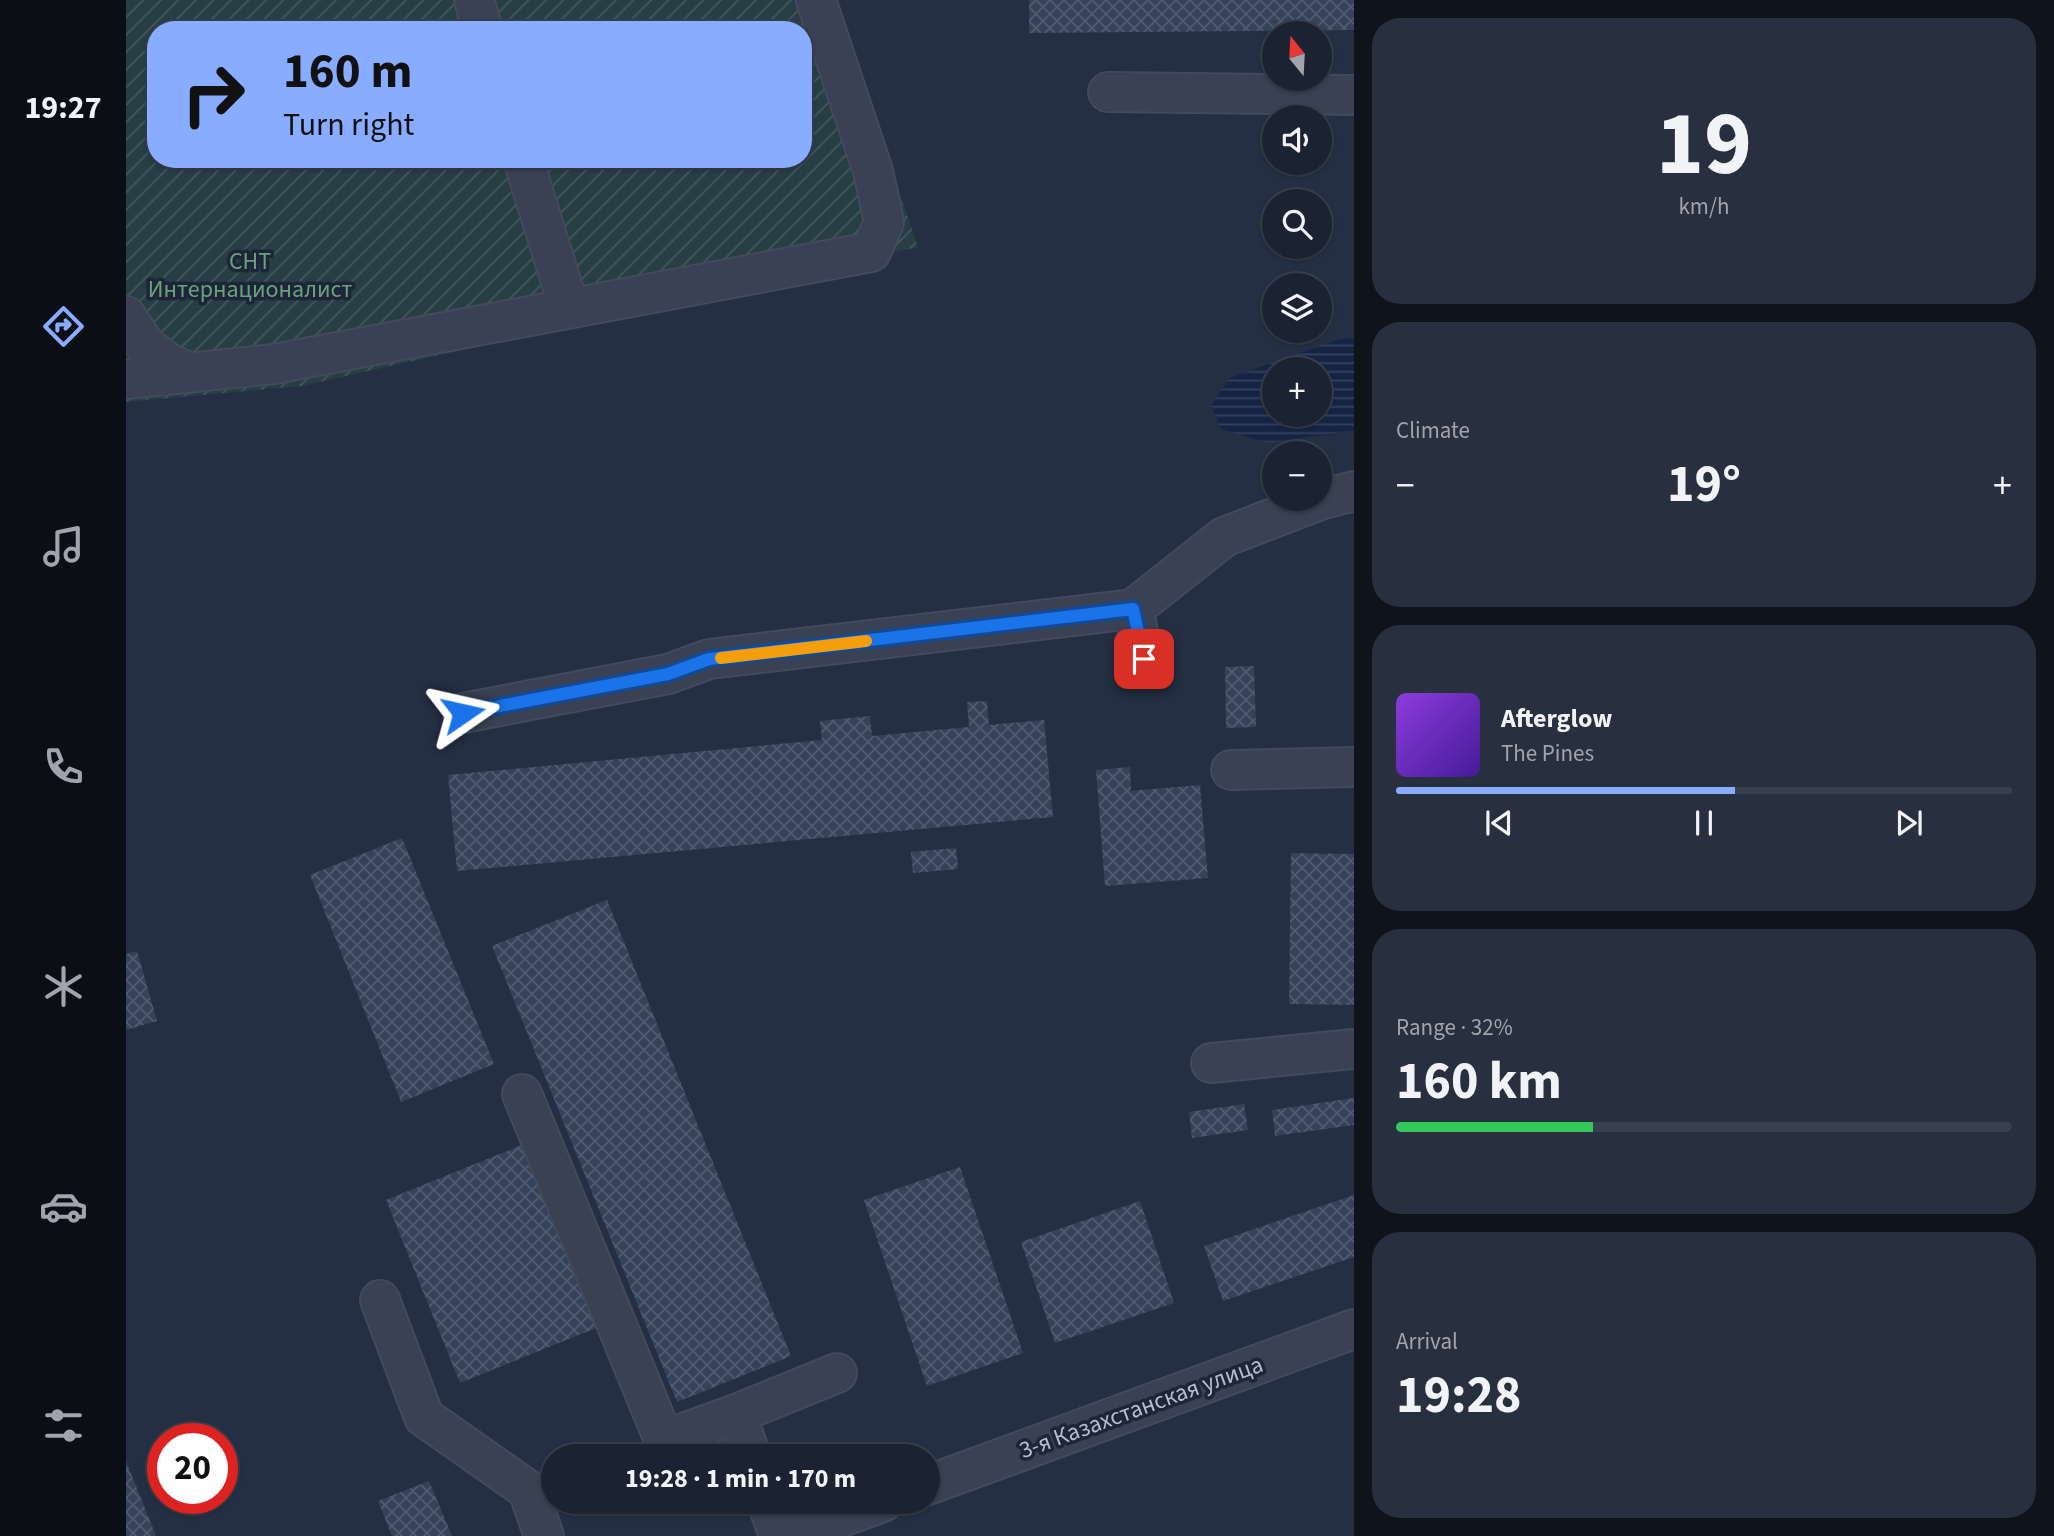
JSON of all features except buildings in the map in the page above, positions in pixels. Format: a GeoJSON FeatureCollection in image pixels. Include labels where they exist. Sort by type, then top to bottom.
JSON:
{"type":"FeatureCollection","features":[{"type":"Feature","properties":{"kind":"street"},"geometry":{"type":"LineString","coordinates":[[474,0],[480,21]]}},
{"type":"Feature","properties":{"kind":"street"},"geometry":{"type":"LineString","coordinates":[[126,379],[274,364],[871,252],[884,222],[873,171],[816,0]]}},
{"type":"Feature","properties":{"kind":"street"},"geometry":{"type":"LineString","coordinates":[[1108,92],[1354,95]]}},
{"type":"Feature","properties":{"kind":"street"},"geometry":{"type":"LineString","coordinates":[[526,168],[569,307]]}},
{"type":"Feature","properties":{"kind":"street"},"geometry":{"type":"LineString","coordinates":[[126,316],[145,345],[167,362],[190,373]]}},
{"type":"Feature","properties":{"kind":"street"},"geometry":{"type":"LineString","coordinates":[[463,713],[668,674],[709,659],[1133,609],[1224,537],[1323,499],[1354,491]]}},
{"type":"Feature","properties":{"kind":"street"},"geometry":{"type":"LineString","coordinates":[[1133,609],[1144,659]]}},
{"type":"Feature","properties":{"kind":"street"},"geometry":{"type":"LineString","coordinates":[[1231,770],[1354,767]]}},
{"type":"Feature","properties":{"kind":"street"},"geometry":{"type":"LineString","coordinates":[[1211,1063],[1354,1049]]}},
{"type":"Feature","properties":{"kind":"street"},"geometry":{"type":"LineString","coordinates":[[522,1094],[664,1440],[837,1373]]}},
{"type":"Feature","properties":{"kind":"street"},"geometry":{"type":"LineString","coordinates":[[380,1300],[424,1417],[528,1490],[544,1536]]}},
{"type":"Feature","properties":{"kind":"street","name":"3-я Казахстанская улица"},"geometry":{"type":"LineString","coordinates":[[940,1481],[1354,1329]]}},
{"type":"Feature","properties":{"kind":"street"},"geometry":{"type":"LineString","coordinates":[[736,1414],[747,1444]]}},
{"type":"Feature","properties":{"kind":"street"},"geometry":{"type":"LineString","coordinates":[[771,1514],[779,1536]]}},
{"type":"Feature","properties":{"kind":"street"},"geometry":{"type":"LineString","coordinates":[[789,1536],[850,1514]]}},
{"type":"Feature","properties":{"kind":"green space","name":"СНТ Интернационалист"},"geometry":{"type":"Polygon","coordinates":[[[126,0],[835,0],[918,247],[302,386],[126,402],[126,0]]]}},
{"type":"Feature","properties":{"kind":"water"},"geometry":{"type":"Polygon","coordinates":[[[1354,337],[1354,430],[1281,441],[1262,441],[1221,429],[1211,405],[1230,378],[1262,367],[1262,427],[1332,427],[1332,357],[1289,357],[1354,337]]]}},
{"type":"Feature","properties":{"kind":"slow traffic"},"geometry":{"type":"LineString","coordinates":[[721,658],[866,641]]}},
{"type":"Feature","properties":{"kind":"route"},"geometry":{"type":"LineString","coordinates":[[463,713],[668,674],[709,659],[1133,609],[1144,659]]}}]}
